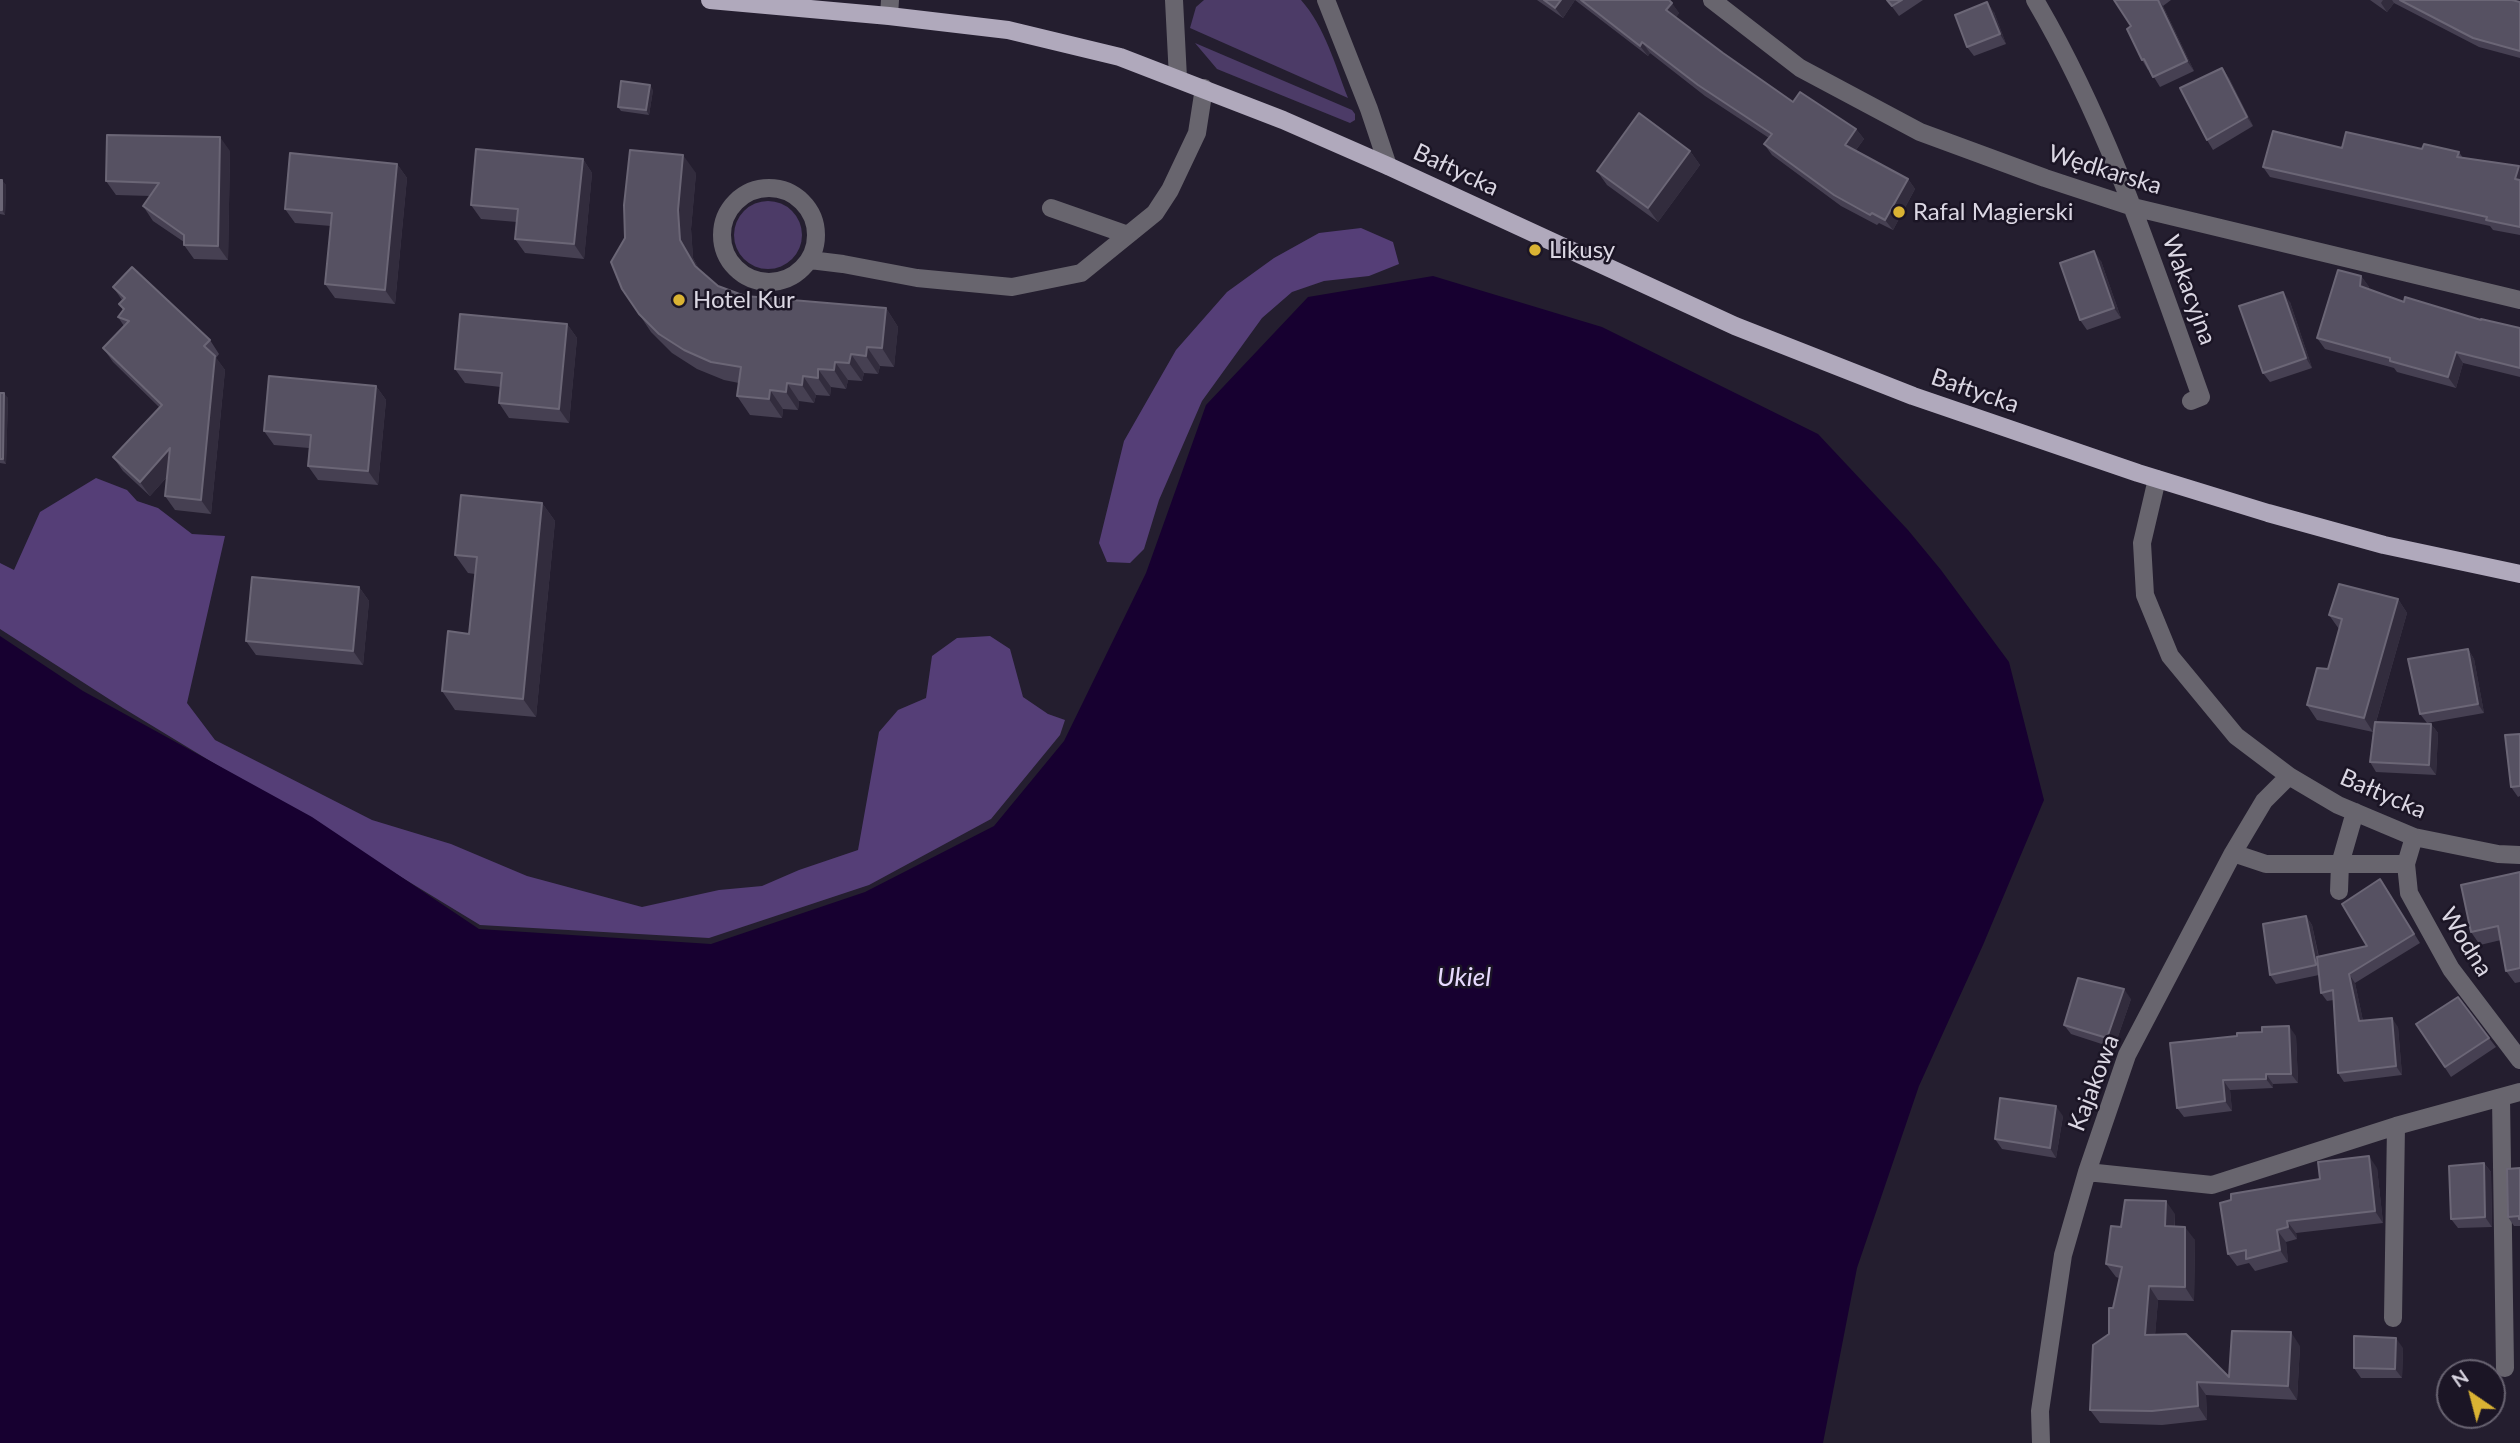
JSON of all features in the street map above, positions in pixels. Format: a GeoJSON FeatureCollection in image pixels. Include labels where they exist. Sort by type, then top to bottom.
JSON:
{"type":"FeatureCollection","features":[{"type":"Feature","properties":{"kind":"main road","name":"Bałtycka"},"geometry":{"type":"LineString","coordinates":[[710,0],[889,8],[1059,41],[1120,58],[1204,88],[1388,166],[1735,326],[1913,396],[2157,479],[2384,545],[2520,573]]}},
{"type":"Feature","properties":{"kind":"street"},"geometry":{"type":"LineString","coordinates":[[1174,0],[1178,78]]}},
{"type":"Feature","properties":{"kind":"street"},"geometry":{"type":"LineString","coordinates":[[1326,0],[1369,109],[1388,166]]}},
{"type":"Feature","properties":{"kind":"street","name":"Wędkarska"},"geometry":{"type":"LineString","coordinates":[[1712,0],[1800,68],[1920,132],[2133,207],[2520,300]]}},
{"type":"Feature","properties":{"kind":"street","name":"Wakacyjna"},"geometry":{"type":"LineString","coordinates":[[2035,0],[2062,46],[2133,207],[2201,397],[2191,401]]}},
{"type":"Feature","properties":{"kind":"street"},"geometry":{"type":"LineString","coordinates":[[810,260],[917,278],[1012,287],[1081,273],[1156,213],[1197,133],[1204,88]]}},
{"type":"Feature","properties":{"kind":"street"},"geometry":{"type":"LineString","coordinates":[[759,188],[775,188],[797,197],[813,214],[817,229],[816,246],[810,260],[800,272],[779,281],[756,281],[742,274],[731,264],[724,250],[724,220],[732,205],[759,188]]}},
{"type":"Feature","properties":{"kind":"street"},"geometry":{"type":"LineString","coordinates":[[1051,208],[1128,235]]}},
{"type":"Feature","properties":{"kind":"street","name":"Bałtycka"},"geometry":{"type":"LineString","coordinates":[[2157,479],[2142,543],[2145,595],[2170,656],[2236,736],[2289,776],[2355,812],[2414,837],[2498,854],[2520,855]]}},
{"type":"Feature","properties":{"kind":"street","name":"Kajakowa"},"geometry":{"type":"LineString","coordinates":[[2042,1443],[2040,1411],[2063,1255],[2087,1172],[2127,1055],[2233,853],[2264,801],[2289,776]]}},
{"type":"Feature","properties":{"kind":"street"},"geometry":{"type":"LineString","coordinates":[[2339,891],[2340,864],[2355,812]]}},
{"type":"Feature","properties":{"kind":"street","name":"Wodna"},"geometry":{"type":"LineString","coordinates":[[2414,837],[2406,864],[2409,893],[2451,969],[2520,1060]]}},
{"type":"Feature","properties":{"kind":"street"},"geometry":{"type":"LineString","coordinates":[[2233,853],[2266,864],[2406,864]]}},
{"type":"Feature","properties":{"kind":"street"},"geometry":{"type":"LineString","coordinates":[[2087,1172],[2212,1185],[2396,1126],[2520,1092]]}},
{"type":"Feature","properties":{"kind":"street"},"geometry":{"type":"LineString","coordinates":[[2501,1098],[2505,1359]]}},
{"type":"Feature","properties":{"kind":"street"},"geometry":{"type":"LineString","coordinates":[[2393,1318],[2396,1126]]}},
{"type":"Feature","properties":{"kind":"shaded area"},"geometry":{"type":"Polygon","coordinates":[[[1204,0],[1301,0],[1323,34],[1348,98],[1190,28],[1196,7],[1204,0]]]}},
{"type":"Feature","properties":{"kind":"shaded area"},"geometry":{"type":"Polygon","coordinates":[[[1195,43],[1352,110],[1355,120],[1350,123],[1217,69],[1195,43]]]}},
{"type":"Feature","properties":{"kind":"shaded area"},"geometry":{"type":"Polygon","coordinates":[[[768,201],[781,204],[792,211],[799,222],[802,235],[799,248],[792,259],[781,266],[768,269],[755,266],[744,259],[737,248],[734,235],[737,222],[744,211],[755,204],[768,201]]]}},
{"type":"Feature","properties":{"kind":"shaded area"},"geometry":{"type":"Polygon","coordinates":[[[1361,228],[1393,242],[1399,264],[1369,276],[1324,281],[1292,292],[1262,318],[1202,401],[1159,500],[1144,549],[1130,563],[1107,562],[1099,543],[1124,441],[1176,350],[1227,292],[1274,258],[1319,233],[1361,228]]]}},
{"type":"Feature","properties":{"kind":"shaded area"},"geometry":{"type":"Polygon","coordinates":[[[96,478],[127,490],[137,501],[158,508],[192,534],[225,536],[187,703],[215,740],[372,820],[451,844],[527,876],[642,907],[719,890],[762,886],[858,850],[879,732],[898,710],[926,698],[932,656],[957,638],[990,636],[1010,649],[1023,697],[1048,714],[1065,720],[1060,735],[991,819],[869,885],[709,938],[480,925],[123,708],[0,629],[0,563],[14,570],[40,512],[96,478]]]}},
{"type":"Feature","properties":{"kind":"water","name":"Ukiel"},"geometry":{"type":"Polygon","coordinates":[[[1433,276],[1602,327],[1818,434],[1908,530],[2009,662],[2044,800],[1983,945],[1919,1086],[1857,1268],[1823,1443],[0,1443],[0,636],[83,691],[312,817],[479,929],[711,944],[865,892],[994,826],[1064,741],[1146,573],[1206,405],[1308,297],[1433,276]]]}},
{"type":"Feature","properties":{"kind":"building"},"geometry":{"type":"Polygon","coordinates":[[[1544,0],[1561,0],[1555,8],[1544,0]]]}},
{"type":"Feature","properties":{"kind":"building"},"geometry":{"type":"Polygon","coordinates":[[[1581,0],[1669,0],[1672,3],[1666,10],[1793,102],[1800,92],[1856,129],[1845,145],[1908,179],[1885,220],[1872,213],[1870,215],[1834,195],[1764,144],[1772,134],[1698,85],[1642,42],[1640,46],[1581,0]]]}},
{"type":"Feature","properties":{"kind":"building"},"geometry":{"type":"Polygon","coordinates":[[[1887,0],[1902,0],[1892,6],[1887,0]]]}},
{"type":"Feature","properties":{"kind":"building"},"geometry":{"type":"Polygon","coordinates":[[[2114,0],[2158,0],[2187,61],[2153,77],[2127,29],[2131,26],[2114,0]]]}},
{"type":"Feature","properties":{"kind":"building"},"geometry":{"type":"Polygon","coordinates":[[[2400,0],[2520,2],[2520,51],[2473,38],[2400,0]]]}},
{"type":"Feature","properties":{"kind":"building"},"geometry":{"type":"Polygon","coordinates":[[[1987,2],[2000,34],[1967,47],[1955,15],[1987,2]]]}},
{"type":"Feature","properties":{"kind":"building"},"geometry":{"type":"Polygon","coordinates":[[[2222,68],[2247,117],[2207,140],[2180,88],[2222,68]]]}},
{"type":"Feature","properties":{"kind":"building"},"geometry":{"type":"Polygon","coordinates":[[[621,81],[650,85],[646,110],[618,107],[621,81]]]}},
{"type":"Feature","properties":{"kind":"building"},"geometry":{"type":"Polygon","coordinates":[[[1639,113],[1690,151],[1648,208],[1597,171],[1639,113]]]}},
{"type":"Feature","properties":{"kind":"building"},"geometry":{"type":"Polygon","coordinates":[[[2273,131],[2342,148],[2346,132],[2422,149],[2424,144],[2459,152],[2457,157],[2519,166],[2515,179],[2520,180],[2520,227],[2486,220],[2487,217],[2263,167],[2273,131]]]}},
{"type":"Feature","properties":{"kind":"building"},"geometry":{"type":"Polygon","coordinates":[[[107,135],[220,137],[218,246],[184,245],[184,235],[143,206],[159,183],[106,181],[107,135]]]}},
{"type":"Feature","properties":{"kind":"building"},"geometry":{"type":"Polygon","coordinates":[[[476,149],[583,159],[574,244],[515,239],[518,209],[471,205],[476,149]]]}},
{"type":"Feature","properties":{"kind":"building","name":"Hotel Kur"},"geometry":{"type":"Polygon","coordinates":[[[630,150],[683,155],[678,210],[680,240],[695,266],[718,286],[745,296],[886,308],[882,348],[867,347],[866,356],[851,354],[849,363],[835,362],[834,370],[818,369],[818,378],[803,376],[802,385],[787,383],[786,392],[770,390],[769,399],[737,396],[741,367],[711,362],[684,350],[659,334],[639,314],[622,289],[611,262],[625,238],[624,205],[630,150]]]}},
{"type":"Feature","properties":{"kind":"building"},"geometry":{"type":"Polygon","coordinates":[[[290,153],[397,164],[385,290],[325,284],[332,213],[285,209],[290,153]]]}},
{"type":"Feature","properties":{"kind":"building"},"geometry":{"type":"Polygon","coordinates":[[[2,180],[2,210],[0,210],[2,180]]]}},
{"type":"Feature","properties":{"kind":"building"},"geometry":{"type":"Polygon","coordinates":[[[2094,251],[2114,308],[2080,320],[2060,263],[2094,251]]]}},
{"type":"Feature","properties":{"kind":"building"},"geometry":{"type":"Polygon","coordinates":[[[132,267],[210,340],[204,346],[215,356],[201,500],[165,496],[170,448],[140,482],[113,457],[162,405],[103,348],[129,321],[118,317],[124,309],[119,304],[125,298],[113,287],[132,267]]]}},
{"type":"Feature","properties":{"kind":"building"},"geometry":{"type":"Polygon","coordinates":[[[2338,270],[2361,276],[2360,286],[2404,302],[2405,297],[2481,320],[2520,328],[2520,368],[2456,352],[2448,377],[2317,338],[2338,270]]]}},
{"type":"Feature","properties":{"kind":"building"},"geometry":{"type":"Polygon","coordinates":[[[2283,292],[2306,358],[2263,373],[2239,306],[2283,292]]]}},
{"type":"Feature","properties":{"kind":"building"},"geometry":{"type":"Polygon","coordinates":[[[460,314],[567,324],[559,409],[499,403],[502,373],[455,369],[460,314]]]}},
{"type":"Feature","properties":{"kind":"building"},"geometry":{"type":"Polygon","coordinates":[[[269,376],[376,386],[368,471],[308,466],[311,435],[264,431],[269,376]]]}},
{"type":"Feature","properties":{"kind":"building"},"geometry":{"type":"Polygon","coordinates":[[[0,393],[4,393],[3,459],[0,459],[0,393]]]}},
{"type":"Feature","properties":{"kind":"building"},"geometry":{"type":"Polygon","coordinates":[[[461,495],[542,503],[523,699],[442,691],[448,631],[469,634],[477,557],[455,555],[461,495]]]}},
{"type":"Feature","properties":{"kind":"building"},"geometry":{"type":"Polygon","coordinates":[[[252,577],[359,587],[353,651],[246,641],[252,577]]]}},
{"type":"Feature","properties":{"kind":"building"},"geometry":{"type":"Polygon","coordinates":[[[2339,584],[2398,599],[2364,718],[2307,705],[2317,668],[2328,669],[2342,619],[2329,615],[2339,584]]]}},
{"type":"Feature","properties":{"kind":"building"},"geometry":{"type":"Polygon","coordinates":[[[2468,649],[2478,704],[2420,714],[2408,659],[2468,649]]]}},
{"type":"Feature","properties":{"kind":"building"},"geometry":{"type":"Polygon","coordinates":[[[2375,722],[2431,724],[2429,765],[2370,762],[2375,722]]]}},
{"type":"Feature","properties":{"kind":"building"},"geometry":{"type":"Polygon","coordinates":[[[2520,734],[2520,786],[2511,787],[2505,735],[2520,734]]]}},
{"type":"Feature","properties":{"kind":"building"},"geometry":{"type":"Polygon","coordinates":[[[2520,872],[2520,968],[2506,971],[2498,926],[2471,932],[2461,885],[2520,872]]]}},
{"type":"Feature","properties":{"kind":"building"},"geometry":{"type":"Polygon","coordinates":[[[2380,879],[2414,934],[2349,974],[2359,1021],[2392,1018],[2396,1066],[2338,1073],[2333,990],[2321,993],[2317,957],[2367,946],[2342,904],[2380,879]]]}},
{"type":"Feature","properties":{"kind":"building"},"geometry":{"type":"Polygon","coordinates":[[[2306,916],[2316,965],[2270,975],[2263,924],[2306,916]]]}},
{"type":"Feature","properties":{"kind":"building"},"geometry":{"type":"Polygon","coordinates":[[[2078,978],[2124,989],[2107,1038],[2064,1025],[2078,978]]]}},
{"type":"Feature","properties":{"kind":"building"},"geometry":{"type":"Polygon","coordinates":[[[2458,997],[2489,1038],[2445,1067],[2416,1024],[2458,997]]]}},
{"type":"Feature","properties":{"kind":"building"},"geometry":{"type":"Polygon","coordinates":[[[2289,1026],[2291,1074],[2266,1074],[2266,1079],[2223,1080],[2225,1101],[2177,1108],[2170,1043],[2262,1032],[2262,1027],[2289,1026]]]}},
{"type":"Feature","properties":{"kind":"building"},"geometry":{"type":"Polygon","coordinates":[[[2000,1098],[2056,1106],[2050,1148],[1995,1139],[2000,1098]]]}},
{"type":"Feature","properties":{"kind":"building"},"geometry":{"type":"Polygon","coordinates":[[[2369,1156],[2375,1211],[2287,1221],[2288,1227],[2277,1230],[2280,1250],[2246,1259],[2246,1250],[2228,1254],[2220,1203],[2231,1200],[2231,1194],[2320,1179],[2318,1162],[2369,1156]]]}},
{"type":"Feature","properties":{"kind":"building"},"geometry":{"type":"Polygon","coordinates":[[[2484,1163],[2485,1217],[2451,1219],[2449,1166],[2484,1163]]]}},
{"type":"Feature","properties":{"kind":"building"},"geometry":{"type":"Polygon","coordinates":[[[2520,1168],[2519,1219],[2519,1216],[2508,1217],[2507,1169],[2520,1168]]]}},
{"type":"Feature","properties":{"kind":"building"},"geometry":{"type":"Polygon","coordinates":[[[2125,1200],[2166,1201],[2165,1226],[2185,1227],[2185,1287],[2149,1286],[2145,1335],[2186,1334],[2229,1377],[2232,1331],[2291,1332],[2288,1386],[2197,1382],[2198,1406],[2152,1411],[2090,1410],[2093,1345],[2109,1334],[2109,1308],[2113,1308],[2122,1267],[2106,1264],[2111,1226],[2121,1227],[2125,1200]]]}},
{"type":"Feature","properties":{"kind":"building"},"geometry":{"type":"Polygon","coordinates":[[[2354,1336],[2396,1338],[2395,1369],[2354,1368],[2354,1336]]]}},
{"type":"Feature","properties":{"kind":"place","name":"Rafal Magierski"},"geometry":{"type":"Point","coordinates":[1899,212]}},
{"type":"Feature","properties":{"kind":"place","name":"Likusy"},"geometry":{"type":"Point","coordinates":[1535,250]}},
{"type":"Feature","properties":{"kind":"place","name":"Hotel Kur"},"geometry":{"type":"Point","coordinates":[679,300]}}]}
